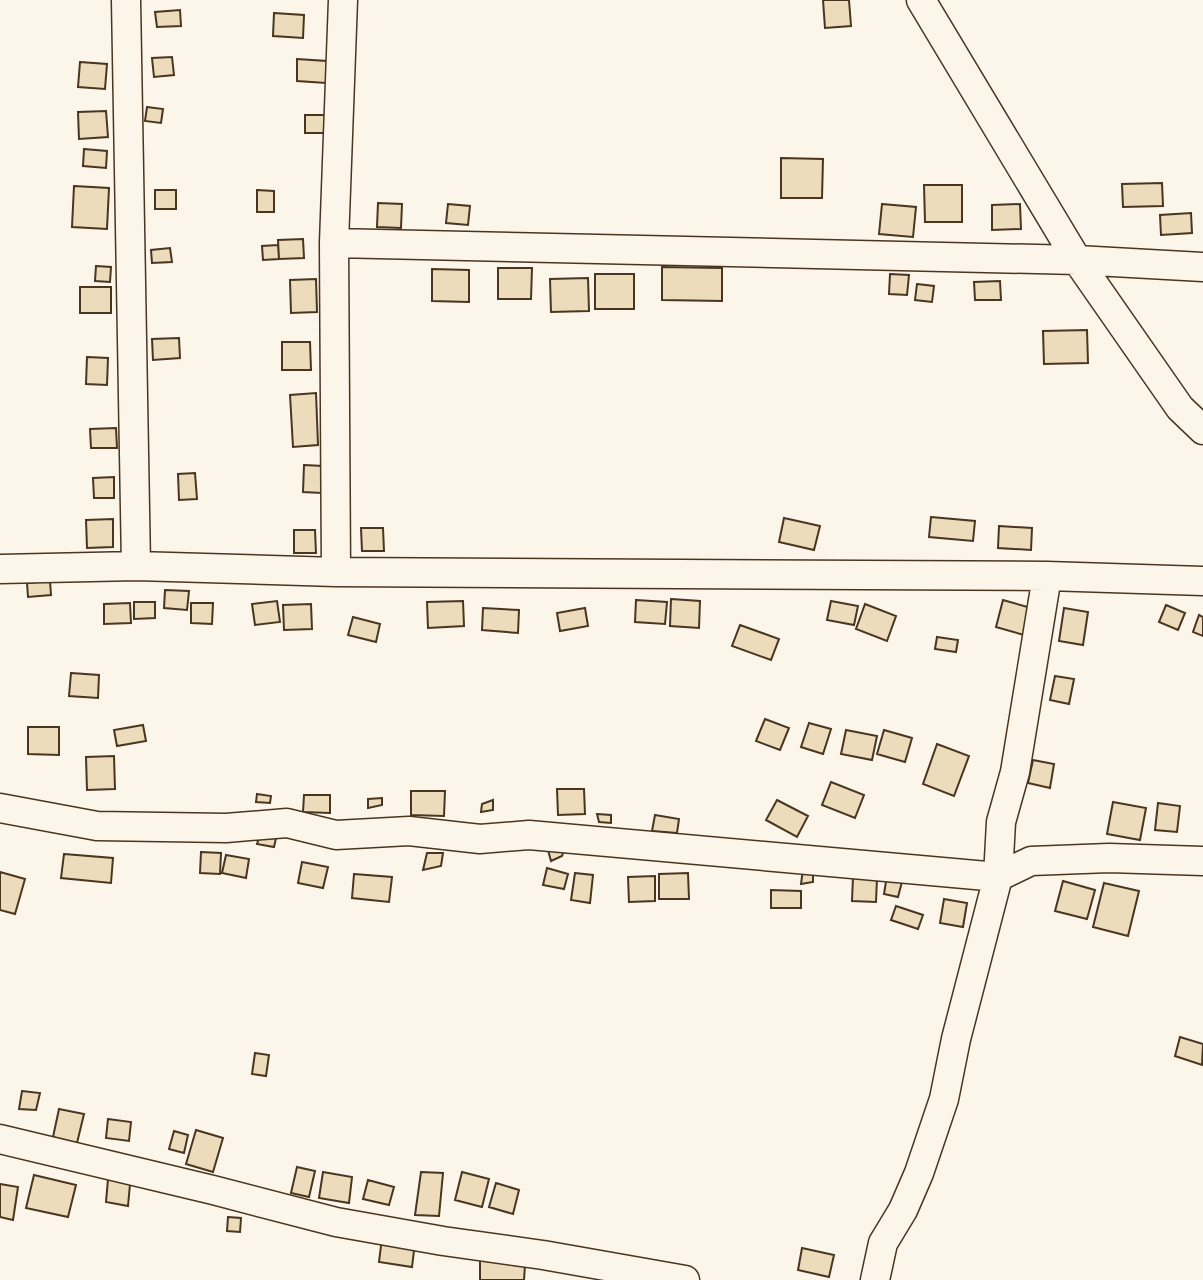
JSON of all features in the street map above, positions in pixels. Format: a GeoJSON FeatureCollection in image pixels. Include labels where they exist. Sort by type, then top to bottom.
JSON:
{"type":"FeatureCollection","features":[{"type":"Feature","properties":{"kind":"street"},"geometry":{"type":"LineString","coordinates":[[126,0],[136,566]]}},
{"type":"Feature","properties":{"kind":"street"},"geometry":{"type":"LineString","coordinates":[[336,572],[334,243],[343,0]]}},
{"type":"Feature","properties":{"kind":"street"},"geometry":{"type":"LineString","coordinates":[[921,0],[1077,260],[1180,408],[1203,430]]}},
{"type":"Feature","properties":{"kind":"street"},"geometry":{"type":"LineString","coordinates":[[334,243],[1077,260],[1203,267]]}},
{"type":"Feature","properties":{"kind":"street"},"geometry":{"type":"LineString","coordinates":[[0,569],[136,566],[336,572],[1046,576],[1203,581]]}},
{"type":"Feature","properties":{"kind":"street"},"geometry":{"type":"LineString","coordinates":[[875,1280],[883,1243],[903,1210],[919,1173],[944,1099],[956,1039],[998,877],[1001,822],[1015,772],[1046,576]]}},
{"type":"Feature","properties":{"kind":"street"},"geometry":{"type":"LineString","coordinates":[[0,808],[97,825],[226,828],[287,823],[336,835],[409,831],[480,839],[529,835],[998,877],[1031,861],[1109,858],[1203,861]]}},
{"type":"Feature","properties":{"kind":"street"},"geometry":{"type":"LineString","coordinates":[[0,1139],[336,1222],[685,1280]]}},
{"type":"Feature","properties":{"kind":"building"},"geometry":{"type":"Polygon","coordinates":[[[823,0],[849,0],[851,26],[825,28],[823,0]]]}},
{"type":"Feature","properties":{"kind":"building"},"geometry":{"type":"Polygon","coordinates":[[[180,10],[181,26],[157,27],[155,12],[180,10]]]}},
{"type":"Feature","properties":{"kind":"building"},"geometry":{"type":"Polygon","coordinates":[[[274,13],[304,15],[303,38],[273,36],[274,13]]]}},
{"type":"Feature","properties":{"kind":"building"},"geometry":{"type":"Polygon","coordinates":[[[172,57],[174,75],[154,77],[152,58],[172,57]]]}},
{"type":"Feature","properties":{"kind":"building"},"geometry":{"type":"Polygon","coordinates":[[[297,59],[327,61],[326,83],[297,81],[297,59]]]}},
{"type":"Feature","properties":{"kind":"building"},"geometry":{"type":"Polygon","coordinates":[[[80,62],[107,64],[105,89],[78,87],[80,62]]]}},
{"type":"Feature","properties":{"kind":"building"},"geometry":{"type":"Polygon","coordinates":[[[147,107],[163,109],[161,123],[145,121],[147,107]]]}},
{"type":"Feature","properties":{"kind":"building"},"geometry":{"type":"Polygon","coordinates":[[[106,111],[108,137],[79,139],[78,112],[106,111]]]}},
{"type":"Feature","properties":{"kind":"building"},"geometry":{"type":"Polygon","coordinates":[[[305,115],[327,115],[327,133],[305,133],[305,115]]]}},
{"type":"Feature","properties":{"kind":"building"},"geometry":{"type":"Polygon","coordinates":[[[84,149],[107,151],[106,168],[83,166],[84,149]]]}},
{"type":"Feature","properties":{"kind":"building"},"geometry":{"type":"Polygon","coordinates":[[[781,158],[823,159],[822,198],[781,198],[781,158]]]}},
{"type":"Feature","properties":{"kind":"building"},"geometry":{"type":"Polygon","coordinates":[[[1162,183],[1163,206],[1123,207],[1122,184],[1162,183]]]}},
{"type":"Feature","properties":{"kind":"building"},"geometry":{"type":"Polygon","coordinates":[[[924,185],[962,185],[962,222],[925,222],[924,185]]]}},
{"type":"Feature","properties":{"kind":"building"},"geometry":{"type":"Polygon","coordinates":[[[74,186],[109,188],[107,229],[72,227],[74,186]]]}},
{"type":"Feature","properties":{"kind":"building"},"geometry":{"type":"Polygon","coordinates":[[[155,190],[176,190],[176,209],[155,209],[155,190]]]}},
{"type":"Feature","properties":{"kind":"building"},"geometry":{"type":"Polygon","coordinates":[[[257,190],[274,191],[274,212],[257,212],[257,190]]]}},
{"type":"Feature","properties":{"kind":"building"},"geometry":{"type":"Polygon","coordinates":[[[378,203],[402,204],[401,228],[377,227],[378,203]]]}},
{"type":"Feature","properties":{"kind":"building"},"geometry":{"type":"Polygon","coordinates":[[[448,204],[470,206],[468,225],[446,223],[448,204]]]}},
{"type":"Feature","properties":{"kind":"building"},"geometry":{"type":"Polygon","coordinates":[[[882,204],[916,207],[913,237],[879,234],[882,204]]]}},
{"type":"Feature","properties":{"kind":"building"},"geometry":{"type":"Polygon","coordinates":[[[1020,204],[1021,229],[992,230],[992,205],[1020,204]]]}},
{"type":"Feature","properties":{"kind":"building"},"geometry":{"type":"Polygon","coordinates":[[[1191,213],[1192,233],[1161,235],[1160,215],[1191,213]]]}},
{"type":"Feature","properties":{"kind":"building"},"geometry":{"type":"Polygon","coordinates":[[[303,239],[304,258],[279,259],[278,240],[303,239]]]}},
{"type":"Feature","properties":{"kind":"building"},"geometry":{"type":"Polygon","coordinates":[[[278,245],[279,259],[263,260],[262,246],[278,245]]]}},
{"type":"Feature","properties":{"kind":"building"},"geometry":{"type":"Polygon","coordinates":[[[170,248],[172,262],[152,263],[151,250],[170,248]]]}},
{"type":"Feature","properties":{"kind":"building"},"geometry":{"type":"Polygon","coordinates":[[[96,266],[111,267],[110,282],[95,281],[96,266]]]}},
{"type":"Feature","properties":{"kind":"building"},"geometry":{"type":"Polygon","coordinates":[[[662,267],[722,268],[722,301],[662,300],[662,267]]]}},
{"type":"Feature","properties":{"kind":"building"},"geometry":{"type":"Polygon","coordinates":[[[498,268],[532,268],[531,299],[498,299],[498,268]]]}},
{"type":"Feature","properties":{"kind":"building"},"geometry":{"type":"Polygon","coordinates":[[[432,269],[469,270],[469,302],[432,301],[432,269]]]}},
{"type":"Feature","properties":{"kind":"building"},"geometry":{"type":"Polygon","coordinates":[[[595,274],[634,274],[634,309],[595,309],[595,274]]]}},
{"type":"Feature","properties":{"kind":"building"},"geometry":{"type":"Polygon","coordinates":[[[890,274],[909,275],[907,295],[889,294],[890,274]]]}},
{"type":"Feature","properties":{"kind":"building"},"geometry":{"type":"Polygon","coordinates":[[[588,278],[589,311],[551,312],[550,279],[588,278]]]}},
{"type":"Feature","properties":{"kind":"building"},"geometry":{"type":"Polygon","coordinates":[[[316,279],[317,312],[291,313],[290,280],[316,279]]]}},
{"type":"Feature","properties":{"kind":"building"},"geometry":{"type":"Polygon","coordinates":[[[1000,281],[1001,300],[975,300],[974,282],[1000,281]]]}},
{"type":"Feature","properties":{"kind":"building"},"geometry":{"type":"Polygon","coordinates":[[[917,284],[934,286],[932,302],[915,300],[917,284]]]}},
{"type":"Feature","properties":{"kind":"building"},"geometry":{"type":"Polygon","coordinates":[[[80,287],[111,287],[111,313],[80,313],[80,287]]]}},
{"type":"Feature","properties":{"kind":"building"},"geometry":{"type":"Polygon","coordinates":[[[1087,330],[1088,363],[1044,364],[1043,331],[1087,330]]]}},
{"type":"Feature","properties":{"kind":"building"},"geometry":{"type":"Polygon","coordinates":[[[179,338],[180,358],[153,360],[152,339],[179,338]]]}},
{"type":"Feature","properties":{"kind":"building"},"geometry":{"type":"Polygon","coordinates":[[[282,342],[310,342],[311,370],[282,370],[282,342]]]}},
{"type":"Feature","properties":{"kind":"building"},"geometry":{"type":"Polygon","coordinates":[[[87,357],[108,358],[107,385],[86,384],[87,357]]]}},
{"type":"Feature","properties":{"kind":"building"},"geometry":{"type":"Polygon","coordinates":[[[316,393],[318,445],[293,447],[290,395],[316,393]]]}},
{"type":"Feature","properties":{"kind":"building"},"geometry":{"type":"Polygon","coordinates":[[[116,428],[117,448],[91,448],[90,429],[116,428]]]}},
{"type":"Feature","properties":{"kind":"building"},"geometry":{"type":"Polygon","coordinates":[[[304,465],[323,466],[322,493],[303,492],[304,465]]]}},
{"type":"Feature","properties":{"kind":"building"},"geometry":{"type":"Polygon","coordinates":[[[195,473],[197,499],[179,500],[178,474],[195,473]]]}},
{"type":"Feature","properties":{"kind":"building"},"geometry":{"type":"Polygon","coordinates":[[[114,477],[114,498],[94,498],[93,478],[114,477]]]}},
{"type":"Feature","properties":{"kind":"building"},"geometry":{"type":"Polygon","coordinates":[[[931,517],[975,521],[973,541],[929,537],[931,517]]]}},
{"type":"Feature","properties":{"kind":"building"},"geometry":{"type":"Polygon","coordinates":[[[784,518],[820,526],[814,550],[779,542],[784,518]]]}},
{"type":"Feature","properties":{"kind":"building"},"geometry":{"type":"Polygon","coordinates":[[[113,519],[113,547],[87,548],[86,520],[113,519]]]}},
{"type":"Feature","properties":{"kind":"building"},"geometry":{"type":"Polygon","coordinates":[[[999,526],[1032,528],[1031,550],[998,548],[999,526]]]}},
{"type":"Feature","properties":{"kind":"building"},"geometry":{"type":"Polygon","coordinates":[[[361,528],[383,528],[384,551],[362,551],[361,528]]]}},
{"type":"Feature","properties":{"kind":"building"},"geometry":{"type":"Polygon","coordinates":[[[294,530],[315,530],[316,553],[294,553],[294,530]]]}},
{"type":"Feature","properties":{"kind":"building"},"geometry":{"type":"Polygon","coordinates":[[[50,581],[51,595],[28,597],[27,583],[50,581]]]}},
{"type":"Feature","properties":{"kind":"building"},"geometry":{"type":"Polygon","coordinates":[[[165,590],[189,591],[187,610],[164,608],[165,590]]]}},
{"type":"Feature","properties":{"kind":"building"},"geometry":{"type":"Polygon","coordinates":[[[671,599],[700,601],[699,628],[670,626],[671,599]]]}},
{"type":"Feature","properties":{"kind":"building"},"geometry":{"type":"Polygon","coordinates":[[[636,600],[667,602],[665,624],[635,622],[636,600]]]}},
{"type":"Feature","properties":{"kind":"building"},"geometry":{"type":"Polygon","coordinates":[[[1003,600],[1031,608],[1024,635],[996,627],[1003,600]]]}},
{"type":"Feature","properties":{"kind":"building"},"geometry":{"type":"Polygon","coordinates":[[[277,601],[280,622],[255,625],[252,604],[277,601]]]}},
{"type":"Feature","properties":{"kind":"building"},"geometry":{"type":"Polygon","coordinates":[[[463,601],[464,626],[428,628],[427,602],[463,601]]]}},
{"type":"Feature","properties":{"kind":"building"},"geometry":{"type":"Polygon","coordinates":[[[831,601],[858,606],[854,625],[827,620],[831,601]]]}},
{"type":"Feature","properties":{"kind":"building"},"geometry":{"type":"Polygon","coordinates":[[[134,602],[155,602],[155,618],[134,619],[134,602]]]}},
{"type":"Feature","properties":{"kind":"building"},"geometry":{"type":"Polygon","coordinates":[[[130,603],[131,623],[104,624],[104,604],[130,603]]]}},
{"type":"Feature","properties":{"kind":"building"},"geometry":{"type":"Polygon","coordinates":[[[191,603],[213,603],[212,624],[191,623],[191,603]]]}},
{"type":"Feature","properties":{"kind":"building"},"geometry":{"type":"Polygon","coordinates":[[[311,604],[312,629],[284,630],[283,605],[311,604]]]}},
{"type":"Feature","properties":{"kind":"building"},"geometry":{"type":"Polygon","coordinates":[[[865,604],[896,616],[887,641],[856,629],[865,604]]]}},
{"type":"Feature","properties":{"kind":"building"},"geometry":{"type":"Polygon","coordinates":[[[1166,605],[1185,613],[1178,630],[1159,622],[1166,605]]]}},
{"type":"Feature","properties":{"kind":"building"},"geometry":{"type":"Polygon","coordinates":[[[483,608],[519,610],[518,633],[482,630],[483,608]]]}},
{"type":"Feature","properties":{"kind":"building"},"geometry":{"type":"Polygon","coordinates":[[[585,608],[588,626],[560,631],[557,613],[585,608]]]}},
{"type":"Feature","properties":{"kind":"building"},"geometry":{"type":"Polygon","coordinates":[[[1064,608],[1088,612],[1083,645],[1059,641],[1064,608]]]}},
{"type":"Feature","properties":{"kind":"building"},"geometry":{"type":"Polygon","coordinates":[[[1199,615],[1203,617],[1203,636],[1193,632],[1199,615]]]}},
{"type":"Feature","properties":{"kind":"building"},"geometry":{"type":"Polygon","coordinates":[[[353,617],[380,624],[376,642],[348,635],[353,617]]]}},
{"type":"Feature","properties":{"kind":"building"},"geometry":{"type":"Polygon","coordinates":[[[740,625],[779,639],[771,660],[732,646],[740,625]]]}},
{"type":"Feature","properties":{"kind":"building"},"geometry":{"type":"Polygon","coordinates":[[[937,637],[958,640],[956,652],[935,649],[937,637]]]}},
{"type":"Feature","properties":{"kind":"building"},"geometry":{"type":"Polygon","coordinates":[[[71,673],[99,675],[98,698],[69,696],[71,673]]]}},
{"type":"Feature","properties":{"kind":"building"},"geometry":{"type":"Polygon","coordinates":[[[1055,676],[1074,679],[1069,704],[1050,700],[1055,676]]]}},
{"type":"Feature","properties":{"kind":"building"},"geometry":{"type":"Polygon","coordinates":[[[765,719],[789,728],[780,750],[756,741],[765,719]]]}},
{"type":"Feature","properties":{"kind":"building"},"geometry":{"type":"Polygon","coordinates":[[[809,723],[831,729],[823,754],[801,747],[809,723]]]}},
{"type":"Feature","properties":{"kind":"building"},"geometry":{"type":"Polygon","coordinates":[[[143,725],[146,741],[117,746],[114,730],[143,725]]]}},
{"type":"Feature","properties":{"kind":"building"},"geometry":{"type":"Polygon","coordinates":[[[28,727],[59,727],[59,755],[28,754],[28,727]]]}},
{"type":"Feature","properties":{"kind":"building"},"geometry":{"type":"Polygon","coordinates":[[[846,730],[877,736],[872,760],[841,754],[846,730]]]}},
{"type":"Feature","properties":{"kind":"building"},"geometry":{"type":"Polygon","coordinates":[[[884,730],[912,738],[905,762],[877,754],[884,730]]]}},
{"type":"Feature","properties":{"kind":"building"},"geometry":{"type":"Polygon","coordinates":[[[937,744],[969,756],[954,796],[923,784],[937,744]]]}},
{"type":"Feature","properties":{"kind":"building"},"geometry":{"type":"Polygon","coordinates":[[[114,756],[115,789],[87,790],[86,757],[114,756]]]}},
{"type":"Feature","properties":{"kind":"building"},"geometry":{"type":"Polygon","coordinates":[[[1033,760],[1054,764],[1050,788],[1028,783],[1033,760]]]}},
{"type":"Feature","properties":{"kind":"building"},"geometry":{"type":"Polygon","coordinates":[[[831,782],[864,795],[855,818],[822,805],[831,782]]]}},
{"type":"Feature","properties":{"kind":"building"},"geometry":{"type":"Polygon","coordinates":[[[557,789],[584,789],[585,814],[558,815],[557,789]]]}},
{"type":"Feature","properties":{"kind":"building"},"geometry":{"type":"Polygon","coordinates":[[[411,791],[445,791],[444,816],[411,815],[411,791]]]}},
{"type":"Feature","properties":{"kind":"building"},"geometry":{"type":"Polygon","coordinates":[[[257,794],[271,796],[270,803],[256,802],[257,794]]]}},
{"type":"Feature","properties":{"kind":"building"},"geometry":{"type":"Polygon","coordinates":[[[304,795],[330,795],[330,813],[303,812],[304,795]]]}},
{"type":"Feature","properties":{"kind":"building"},"geometry":{"type":"Polygon","coordinates":[[[382,798],[382,805],[368,808],[368,799],[382,798]]]}},
{"type":"Feature","properties":{"kind":"building"},"geometry":{"type":"Polygon","coordinates":[[[493,800],[493,810],[481,812],[482,804],[493,800]]]}},
{"type":"Feature","properties":{"kind":"building"},"geometry":{"type":"Polygon","coordinates":[[[777,800],[808,816],[797,837],[766,820],[777,800]]]}},
{"type":"Feature","properties":{"kind":"building"},"geometry":{"type":"Polygon","coordinates":[[[1113,802],[1146,808],[1140,840],[1107,834],[1113,802]]]}},
{"type":"Feature","properties":{"kind":"building"},"geometry":{"type":"Polygon","coordinates":[[[1158,803],[1180,806],[1177,832],[1155,830],[1158,803]]]}},
{"type":"Feature","properties":{"kind":"building"},"geometry":{"type":"Polygon","coordinates":[[[597,814],[611,815],[611,823],[599,822],[597,814]]]}},
{"type":"Feature","properties":{"kind":"building"},"geometry":{"type":"Polygon","coordinates":[[[655,815],[679,819],[677,833],[652,831],[655,815]]]}},
{"type":"Feature","properties":{"kind":"building"},"geometry":{"type":"Polygon","coordinates":[[[260,835],[276,838],[274,847],[257,844],[260,835]]]}},
{"type":"Feature","properties":{"kind":"building"},"geometry":{"type":"Polygon","coordinates":[[[565,848],[562,856],[551,861],[548,850],[565,848]]]}},
{"type":"Feature","properties":{"kind":"building"},"geometry":{"type":"Polygon","coordinates":[[[201,852],[221,853],[220,874],[200,873],[201,852]]]}},
{"type":"Feature","properties":{"kind":"building"},"geometry":{"type":"Polygon","coordinates":[[[427,853],[443,853],[441,866],[423,870],[427,853]]]}},
{"type":"Feature","properties":{"kind":"building"},"geometry":{"type":"Polygon","coordinates":[[[64,854],[113,858],[111,883],[61,878],[64,854]]]}},
{"type":"Feature","properties":{"kind":"building"},"geometry":{"type":"Polygon","coordinates":[[[226,855],[249,859],[246,878],[222,873],[226,855]]]}},
{"type":"Feature","properties":{"kind":"building"},"geometry":{"type":"Polygon","coordinates":[[[302,862],[328,867],[323,888],[298,883],[302,862]]]}},
{"type":"Feature","properties":{"kind":"building"},"geometry":{"type":"Polygon","coordinates":[[[547,868],[568,874],[564,889],[543,885],[547,868]]]}},
{"type":"Feature","properties":{"kind":"building"},"geometry":{"type":"Polygon","coordinates":[[[803,869],[813,869],[813,882],[801,884],[803,869]]]}},
{"type":"Feature","properties":{"kind":"building"},"geometry":{"type":"Polygon","coordinates":[[[888,869],[904,874],[898,897],[884,894],[888,869]]]}},
{"type":"Feature","properties":{"kind":"building"},"geometry":{"type":"Polygon","coordinates":[[[0,872],[25,879],[15,914],[0,910],[0,872]]]}},
{"type":"Feature","properties":{"kind":"building"},"geometry":{"type":"Polygon","coordinates":[[[575,873],[593,875],[590,903],[571,900],[575,873]]]}},
{"type":"Feature","properties":{"kind":"building"},"geometry":{"type":"Polygon","coordinates":[[[688,873],[689,899],[659,899],[659,874],[688,873]]]}},
{"type":"Feature","properties":{"kind":"building"},"geometry":{"type":"Polygon","coordinates":[[[354,874],[392,877],[389,902],[352,898],[354,874]]]}},
{"type":"Feature","properties":{"kind":"building"},"geometry":{"type":"Polygon","coordinates":[[[655,876],[655,901],[629,902],[628,877],[655,876]]]}},
{"type":"Feature","properties":{"kind":"building"},"geometry":{"type":"Polygon","coordinates":[[[853,877],[877,878],[876,902],[852,901],[853,877]]]}},
{"type":"Feature","properties":{"kind":"building"},"geometry":{"type":"Polygon","coordinates":[[[1063,881],[1095,890],[1087,919],[1055,911],[1063,881]]]}},
{"type":"Feature","properties":{"kind":"building"},"geometry":{"type":"Polygon","coordinates":[[[1104,883],[1139,891],[1128,936],[1093,927],[1104,883]]]}},
{"type":"Feature","properties":{"kind":"building"},"geometry":{"type":"Polygon","coordinates":[[[771,890],[801,891],[801,908],[771,908],[771,890]]]}},
{"type":"Feature","properties":{"kind":"building"},"geometry":{"type":"Polygon","coordinates":[[[944,899],[967,903],[963,927],[940,923],[944,899]]]}},
{"type":"Feature","properties":{"kind":"building"},"geometry":{"type":"Polygon","coordinates":[[[896,906],[923,915],[918,929],[891,920],[896,906]]]}},
{"type":"Feature","properties":{"kind":"building"},"geometry":{"type":"Polygon","coordinates":[[[1180,1037],[1203,1044],[1202,1065],[1175,1056],[1180,1037]]]}},
{"type":"Feature","properties":{"kind":"building"},"geometry":{"type":"Polygon","coordinates":[[[255,1053],[269,1055],[266,1076],[252,1074],[255,1053]]]}},
{"type":"Feature","properties":{"kind":"building"},"geometry":{"type":"Polygon","coordinates":[[[22,1091],[40,1093],[36,1110],[19,1109],[22,1091]]]}},
{"type":"Feature","properties":{"kind":"building"},"geometry":{"type":"Polygon","coordinates":[[[59,1109],[84,1114],[77,1143],[53,1137],[59,1109]]]}},
{"type":"Feature","properties":{"kind":"building"},"geometry":{"type":"Polygon","coordinates":[[[108,1119],[131,1122],[129,1141],[106,1138],[108,1119]]]}},
{"type":"Feature","properties":{"kind":"building"},"geometry":{"type":"Polygon","coordinates":[[[196,1130],[223,1138],[213,1172],[186,1164],[196,1130]]]}},
{"type":"Feature","properties":{"kind":"building"},"geometry":{"type":"Polygon","coordinates":[[[174,1131],[188,1135],[184,1153],[169,1149],[174,1131]]]}},
{"type":"Feature","properties":{"kind":"building"},"geometry":{"type":"Polygon","coordinates":[[[297,1167],[315,1171],[309,1197],[291,1193],[297,1167]]]}},
{"type":"Feature","properties":{"kind":"building"},"geometry":{"type":"Polygon","coordinates":[[[323,1172],[352,1177],[349,1203],[319,1198],[323,1172]]]}},
{"type":"Feature","properties":{"kind":"building"},"geometry":{"type":"Polygon","coordinates":[[[421,1172],[443,1173],[439,1216],[415,1215],[421,1172]]]}},
{"type":"Feature","properties":{"kind":"building"},"geometry":{"type":"Polygon","coordinates":[[[462,1172],[489,1179],[482,1207],[455,1200],[462,1172]]]}},
{"type":"Feature","properties":{"kind":"building"},"geometry":{"type":"Polygon","coordinates":[[[34,1175],[76,1185],[68,1217],[26,1208],[34,1175]]]}},
{"type":"Feature","properties":{"kind":"building"},"geometry":{"type":"Polygon","coordinates":[[[108,1179],[130,1184],[128,1206],[106,1202],[108,1179]]]}},
{"type":"Feature","properties":{"kind":"building"},"geometry":{"type":"Polygon","coordinates":[[[368,1180],[394,1187],[389,1205],[363,1199],[368,1180]]]}},
{"type":"Feature","properties":{"kind":"building"},"geometry":{"type":"Polygon","coordinates":[[[496,1183],[519,1190],[513,1214],[489,1207],[496,1183]]]}},
{"type":"Feature","properties":{"kind":"building"},"geometry":{"type":"Polygon","coordinates":[[[0,1184],[18,1187],[13,1220],[0,1217],[0,1184]]]}},
{"type":"Feature","properties":{"kind":"building"},"geometry":{"type":"Polygon","coordinates":[[[228,1217],[241,1218],[240,1232],[227,1231],[228,1217]]]}},
{"type":"Feature","properties":{"kind":"building"},"geometry":{"type":"Polygon","coordinates":[[[382,1238],[415,1242],[412,1267],[379,1262],[382,1238]]]}},
{"type":"Feature","properties":{"kind":"building"},"geometry":{"type":"Polygon","coordinates":[[[802,1248],[834,1255],[829,1277],[798,1270],[802,1248]]]}},
{"type":"Feature","properties":{"kind":"building"},"geometry":{"type":"Polygon","coordinates":[[[480,1258],[525,1265],[524,1280],[480,1280],[480,1258]]]}}]}
